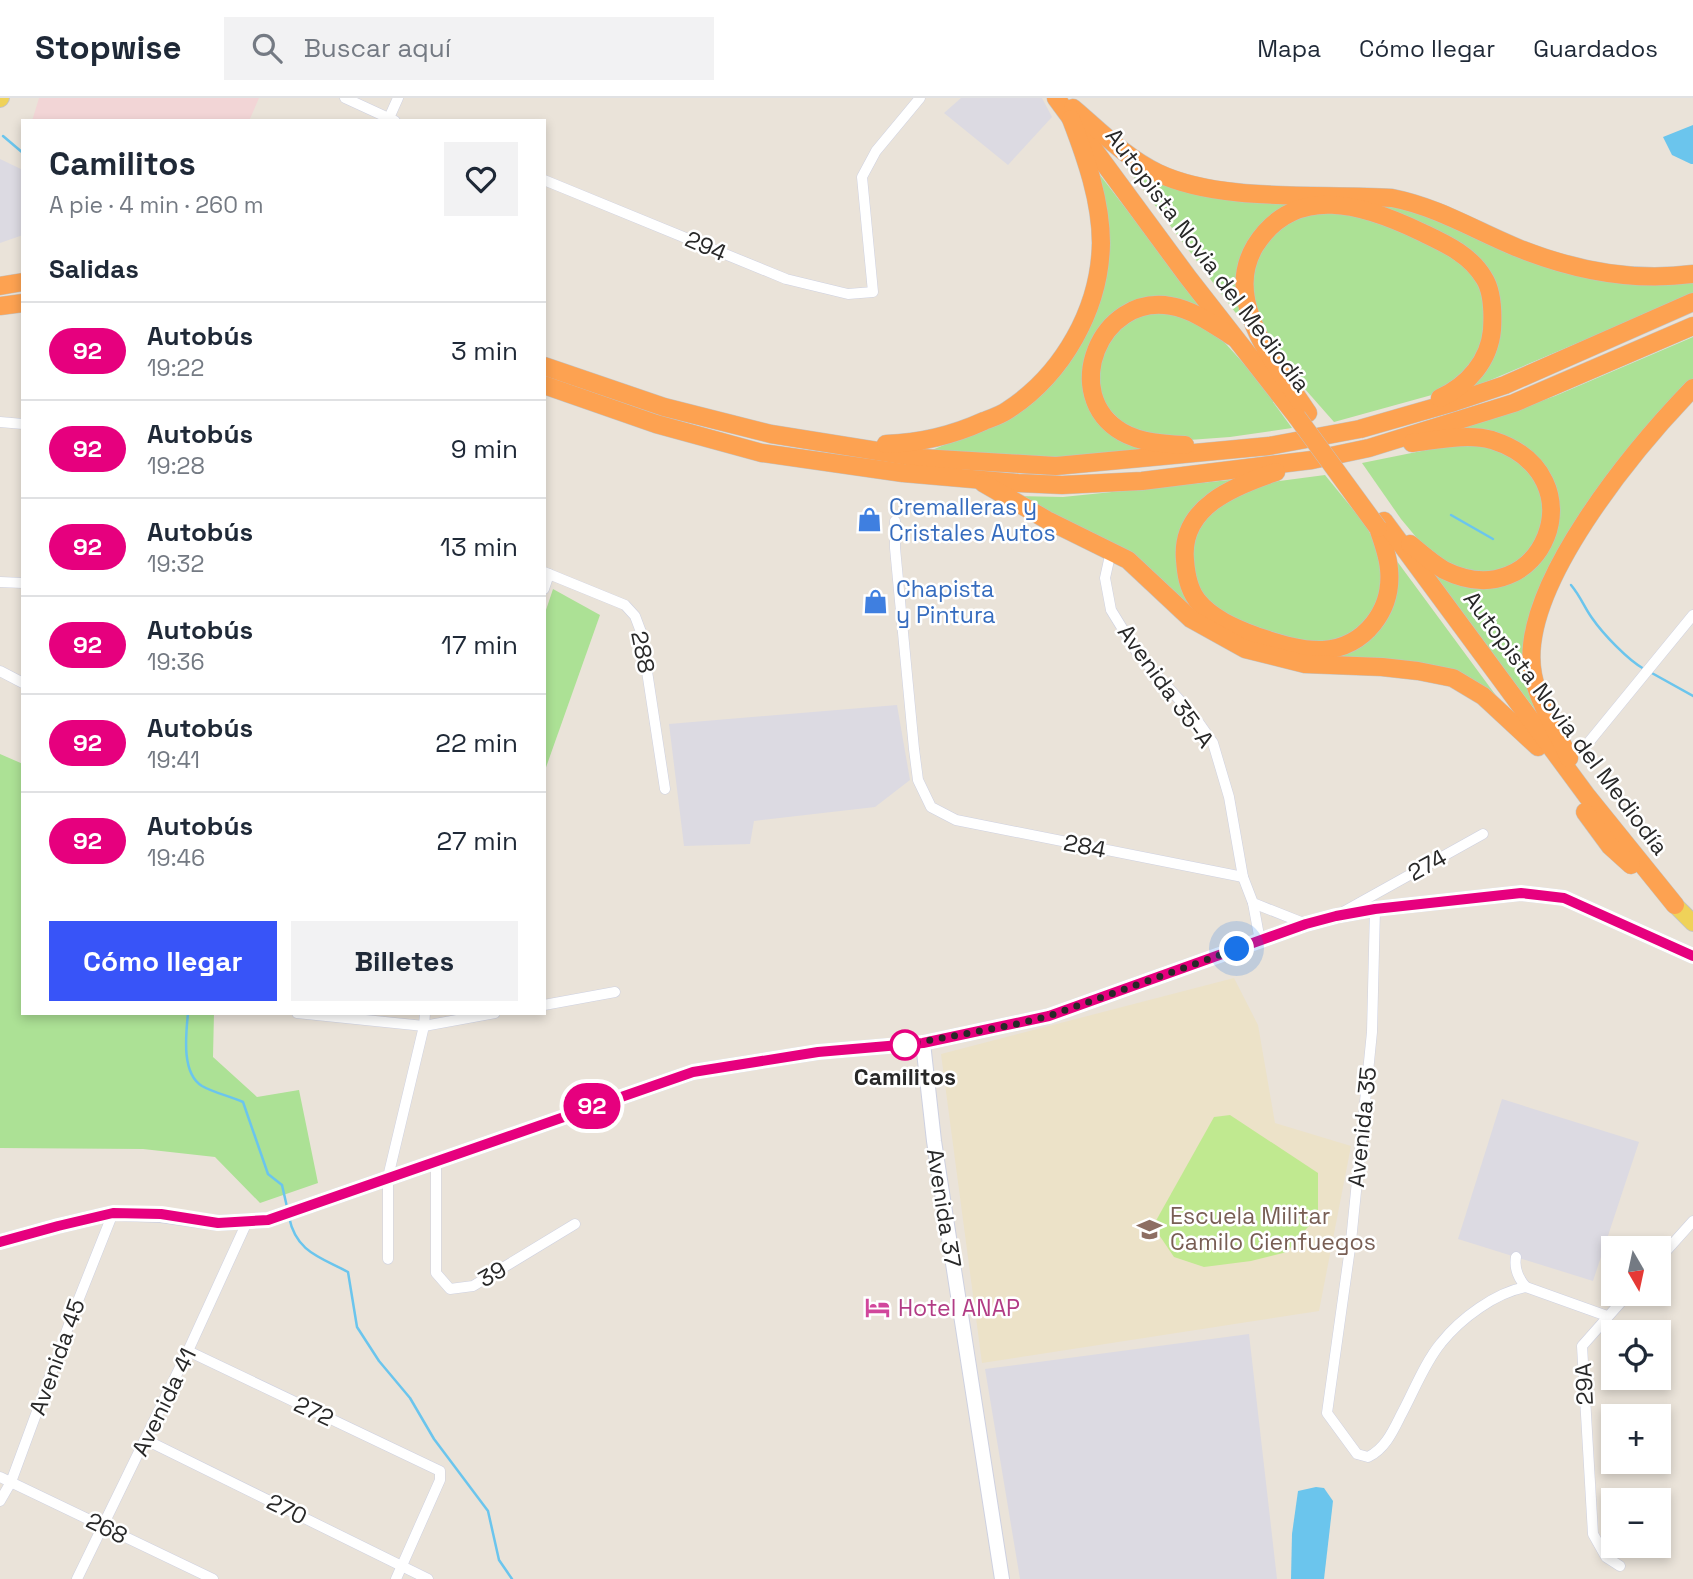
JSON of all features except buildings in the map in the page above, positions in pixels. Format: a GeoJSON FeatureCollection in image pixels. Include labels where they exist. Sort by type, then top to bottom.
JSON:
{"type":"FeatureCollection","features":[{"type":"Feature","properties":{"kind":"highway","name":"Autopista Novia del Mediodía"},"geometry":{"type":"LineString","coordinates":[[1056,98],[1070,108],[1302,415]]}},
{"type":"Feature","properties":{"kind":"highway","name":"Autopista Novia del Mediodía"},"geometry":{"type":"LineString","coordinates":[[1070,108],[1233,337],[1302,415]]}},
{"type":"Feature","properties":{"kind":"highway"},"geometry":{"type":"LineString","coordinates":[[1070,108],[1157,173],[1191,186],[1226,191],[1392,198],[1448,215],[1542,257],[1595,272],[1652,276],[1693,274]]}},
{"type":"Feature","properties":{"kind":"highway"},"geometry":{"type":"LineString","coordinates":[[771,434],[879,444],[915,444],[954,434],[1007,411],[1037,387],[1060,361],[1082,325],[1095,288],[1101,243],[1087,159],[1070,108]]}},
{"type":"Feature","properties":{"kind":"highway"},"geometry":{"type":"LineString","coordinates":[[1360,429],[1452,393],[1481,365],[1487,350],[1493,316],[1486,279],[1470,260],[1450,246],[1400,222],[1339,205],[1308,206],[1281,217],[1256,246],[1244,271],[1245,293],[1251,317],[1302,415],[1381,525],[1445,570],[1465,577],[1489,579],[1513,574],[1537,555],[1549,529],[1552,507],[1547,485],[1525,457],[1491,440],[1467,437],[1369,448]]}},
{"type":"Feature","properties":{"kind":"highway"},"geometry":{"type":"LineString","coordinates":[[0,286],[21,282]]}},
{"type":"Feature","properties":{"kind":"highway"},"geometry":{"type":"LineString","coordinates":[[546,367],[664,408],[771,434],[922,458],[1056,466],[1269,446],[1360,429],[1505,385],[1693,302]]}},
{"type":"Feature","properties":{"kind":"highway"},"geometry":{"type":"LineString","coordinates":[[0,306],[21,303]]}},
{"type":"Feature","properties":{"kind":"highway"},"geometry":{"type":"LineString","coordinates":[[1233,337],[1192,312],[1172,306],[1152,305],[1139,308],[1115,322],[1104,333],[1096,347],[1091,384],[1096,403],[1115,427],[1123,433],[1146,441],[1269,446]]}},
{"type":"Feature","properties":{"kind":"highway"},"geometry":{"type":"LineString","coordinates":[[546,386],[656,424],[762,453],[977,480],[1062,485],[1142,481],[1312,460],[1369,448],[1514,403],[1693,326]]}},
{"type":"Feature","properties":{"kind":"highway"},"geometry":{"type":"LineString","coordinates":[[1587,796],[1533,676],[1530,643],[1537,616],[1545,592],[1592,511],[1664,418],[1693,388]]}},
{"type":"Feature","properties":{"kind":"highway"},"geometry":{"type":"LineString","coordinates":[[1312,460],[1232,489],[1208,504],[1198,514],[1191,524],[1184,549],[1186,573],[1198,600],[1217,617],[1238,629],[1270,641],[1298,649],[1324,650],[1345,645],[1376,623],[1384,610],[1389,590],[1389,569],[1381,525]]}},
{"type":"Feature","properties":{"kind":"highway"},"geometry":{"type":"LineString","coordinates":[[977,480],[1046,520],[1128,560],[1191,619],[1245,649],[1305,664],[1382,667],[1453,678],[1483,696],[1538,747]]}},
{"type":"Feature","properties":{"kind":"highway","name":"Autopista Novia del Mediodía"},"geometry":{"type":"LineString","coordinates":[[1381,525],[1587,796],[1675,905]]}},
{"type":"Feature","properties":{"kind":"highway","name":"Autopista Novia del Mediodía"},"geometry":{"type":"LineString","coordinates":[[1381,525],[1610,846],[1675,905]]}},
{"type":"Feature","properties":{"kind":"main road"},"geometry":{"type":"LineString","coordinates":[[1675,905],[1693,923]]}},
{"type":"Feature","properties":{"kind":"street"},"geometry":{"type":"LineString","coordinates":[[345,98],[392,119],[398,98]]}},
{"type":"Feature","properties":{"kind":"street","name":"294"},"geometry":{"type":"LineString","coordinates":[[546,181],[786,279],[848,294],[873,292],[862,177],[876,152],[920,98]]}},
{"type":"Feature","properties":{"kind":"street"},"geometry":{"type":"LineString","coordinates":[[0,422],[21,424]]}},
{"type":"Feature","properties":{"kind":"street","name":"284"},"geometry":{"type":"LineString","coordinates":[[895,521],[895,548],[914,749],[918,780],[931,807],[956,820],[1243,877]]}},
{"type":"Feature","properties":{"kind":"street","name":"Avenida 35-A"},"geometry":{"type":"LineString","coordinates":[[1111,551],[1105,578],[1111,610],[1138,654],[1194,716],[1213,743],[1228,797],[1243,877],[1254,903],[1260,941]]}},
{"type":"Feature","properties":{"kind":"street","name":"288"},"geometry":{"type":"LineString","coordinates":[[547,573],[625,605],[635,616],[641,632],[665,789]]}},
{"type":"Feature","properties":{"kind":"street"},"geometry":{"type":"LineString","coordinates":[[0,582],[21,583]]}},
{"type":"Feature","properties":{"kind":"street"},"geometry":{"type":"LineString","coordinates":[[1589,742],[1693,615]]}},
{"type":"Feature","properties":{"kind":"street"},"geometry":{"type":"LineString","coordinates":[[0,671],[21,682]]}},
{"type":"Feature","properties":{"kind":"street","name":"274"},"geometry":{"type":"LineString","coordinates":[[0,1242],[113,1213],[161,1214],[218,1223],[247,1222],[293,1213],[436,1160],[693,1072],[818,1052],[923,1043],[1049,1016],[1306,924],[1336,916],[1483,834]]}},
{"type":"Feature","properties":{"kind":"street"},"geometry":{"type":"LineString","coordinates":[[1336,916],[1375,909],[1521,893],[1564,898],[1693,956]]}},
{"type":"Feature","properties":{"kind":"street"},"geometry":{"type":"LineString","coordinates":[[1254,903],[1306,924]]}},
{"type":"Feature","properties":{"kind":"street","name":"Avenida 35"},"geometry":{"type":"LineString","coordinates":[[1375,909],[1372,1032],[1350,1241],[1327,1413],[1357,1454],[1368,1457],[1377,1453],[1390,1436],[1440,1345],[1461,1322],[1508,1290],[1526,1286]]}},
{"type":"Feature","properties":{"kind":"street"},"geometry":{"type":"LineString","coordinates":[[546,1005],[615,992]]}},
{"type":"Feature","properties":{"kind":"street"},"geometry":{"type":"LineString","coordinates":[[317,1015],[425,1026],[484,1015]]}},
{"type":"Feature","properties":{"kind":"street"},"geometry":{"type":"LineString","coordinates":[[387,1259],[388,1177],[425,1026],[425,1015]]}},
{"type":"Feature","properties":{"kind":"street","name":"Avenida 37"},"geometry":{"type":"LineString","coordinates":[[923,1043],[936,1155],[1002,1579]]}},
{"type":"Feature","properties":{"kind":"street","name":"39"},"geometry":{"type":"LineString","coordinates":[[436,1160],[436,1273],[450,1289],[473,1286],[575,1224]]}},
{"type":"Feature","properties":{"kind":"street","name":"Avenida 45"},"geometry":{"type":"LineString","coordinates":[[0,1501],[11,1482],[113,1213]]}},
{"type":"Feature","properties":{"kind":"street"},"geometry":{"type":"LineString","coordinates":[[1671,1246],[1693,1221]]}},
{"type":"Feature","properties":{"kind":"street","name":"Avenida 41"},"geometry":{"type":"LineString","coordinates":[[77,1579],[146,1440],[247,1222]]}},
{"type":"Feature","properties":{"kind":"street"},"geometry":{"type":"LineString","coordinates":[[1516,1257],[1514,1265],[1526,1286],[1607,1316]]}},
{"type":"Feature","properties":{"kind":"street","name":"29A"},"geometry":{"type":"LineString","coordinates":[[1617,1306],[1582,1346],[1593,1534],[1606,1557],[1619,1566]]}},
{"type":"Feature","properties":{"kind":"street","name":"272"},"geometry":{"type":"LineString","coordinates":[[188,1351],[440,1471],[440,1480],[403,1566]]}},
{"type":"Feature","properties":{"kind":"street","name":"270"},"geometry":{"type":"LineString","coordinates":[[146,1440],[428,1579]]}},
{"type":"Feature","properties":{"kind":"street","name":"268"},"geometry":{"type":"LineString","coordinates":[[0,1477],[213,1579]]}},
{"type":"Feature","properties":{"kind":"street"},"geometry":{"type":"LineString","coordinates":[[396,1579],[403,1566]]}},
{"type":"Feature","properties":{"kind":"shaded area"},"geometry":{"type":"Polygon","coordinates":[[[39,98],[259,98],[250,119],[33,119],[39,98]]]}},
{"type":"Feature","properties":{"kind":"shaded area"},"geometry":{"type":"Polygon","coordinates":[[[961,98],[1042,98],[1052,117],[1008,165],[944,113],[961,98]]]}},
{"type":"Feature","properties":{"kind":"shaded area"},"geometry":{"type":"Polygon","coordinates":[[[0,159],[21,169],[21,236],[0,243],[0,159]]]}},
{"type":"Feature","properties":{"kind":"shaded area"},"geometry":{"type":"Polygon","coordinates":[[[897,705],[910,780],[875,807],[754,821],[750,844],[684,846],[669,724],[897,705]]]}},
{"type":"Feature","properties":{"kind":"shaded area","name":"Escuela Militar Camilo Cienfuegos"},"geometry":{"type":"Polygon","coordinates":[[[1234,978],[1258,1025],[1275,1123],[1351,1146],[1319,1311],[982,1363],[941,1054],[1234,978]]]}},
{"type":"Feature","properties":{"kind":"shaded area"},"geometry":{"type":"Polygon","coordinates":[[[1502,1099],[1639,1142],[1608,1236],[1601,1236],[1601,1257],[1593,1281],[1458,1239],[1502,1099]]]}},
{"type":"Feature","properties":{"kind":"shaded area"},"geometry":{"type":"Polygon","coordinates":[[[1249,1334],[1277,1579],[1020,1579],[985,1369],[1249,1334]]]}},
{"type":"Feature","properties":{"kind":"green space"},"geometry":{"type":"Polygon","coordinates":[[[1118,156],[1146,172],[1398,205],[1510,249],[1693,279],[1693,294],[1467,390],[1497,306],[1455,243],[1309,203],[1254,242],[1253,332],[1235,312],[1118,156]]]}},
{"type":"Feature","properties":{"kind":"green space"},"geometry":{"type":"Polygon","coordinates":[[[1093,166],[1209,316],[1173,301],[1099,331],[1095,412],[1169,450],[1053,458],[932,450],[985,428],[1019,410],[1098,301],[1093,166]]]}},
{"type":"Feature","properties":{"kind":"green space"},"geometry":{"type":"Polygon","coordinates":[[[1321,209],[1347,211],[1405,231],[1446,250],[1470,269],[1487,303],[1480,356],[1462,377],[1439,393],[1334,422],[1297,380],[1263,330],[1249,280],[1255,257],[1288,219],[1321,209]]]}},
{"type":"Feature","properties":{"kind":"green space"},"geometry":{"type":"Polygon","coordinates":[[[1171,311],[1216,333],[1275,398],[1273,402],[1292,428],[1189,440],[1132,432],[1101,401],[1098,357],[1104,341],[1136,314],[1171,311]]]}},
{"type":"Feature","properties":{"kind":"green space"},"geometry":{"type":"Polygon","coordinates":[[[1693,337],[1693,382],[1590,509],[1526,644],[1551,731],[1423,562],[1489,584],[1550,539],[1538,463],[1450,432],[1555,396],[1693,337]]]}},
{"type":"Feature","properties":{"kind":"green space"},"geometry":{"type":"Polygon","coordinates":[[[1466,442],[1492,445],[1533,472],[1547,502],[1533,551],[1506,571],[1460,572],[1431,555],[1401,519],[1362,463],[1466,442]]]}},
{"type":"Feature","properties":{"kind":"green space"},"geometry":{"type":"Polygon","coordinates":[[[1325,475],[1365,524],[1382,556],[1380,605],[1351,637],[1304,644],[1238,624],[1198,594],[1190,573],[1193,535],[1203,517],[1257,484],[1325,475]]]}},
{"type":"Feature","properties":{"kind":"green space"},"geometry":{"type":"Polygon","coordinates":[[[1249,478],[1196,511],[1186,592],[1294,652],[1382,625],[1388,549],[1500,701],[1476,686],[1297,657],[1206,621],[1169,588],[1010,496],[1063,497],[1249,478]]]}},
{"type":"Feature","properties":{"kind":"green space"},"geometry":{"type":"Polygon","coordinates":[[[553,589],[600,615],[546,767],[546,610],[553,589]]]}},
{"type":"Feature","properties":{"kind":"green space"},"geometry":{"type":"Polygon","coordinates":[[[0,754],[21,763],[21,1015],[214,1015],[213,1057],[257,1097],[299,1090],[318,1183],[260,1203],[215,1157],[143,1149],[0,1148],[0,754]]]}},
{"type":"Feature","properties":{"kind":"green space"},"geometry":{"type":"Polygon","coordinates":[[[1230,1115],[1318,1173],[1318,1215],[1287,1252],[1251,1261],[1204,1267],[1174,1257],[1153,1226],[1214,1117],[1230,1115]]]}},
{"type":"Feature","properties":{"kind":"water"},"geometry":{"type":"Polygon","coordinates":[[[1693,125],[1691,164],[1672,155],[1663,137],[1693,125]]]}},
{"type":"Feature","properties":{"kind":"water"},"geometry":{"type":"Polygon","coordinates":[[[1324,1488],[1333,1501],[1324,1579],[1291,1579],[1292,1534],[1298,1491],[1324,1488]]]}},
{"type":"Feature","properties":{"kind":"waterway"},"geometry":{"type":"LineString","coordinates":[[3,136],[21,151]]}},
{"type":"Feature","properties":{"kind":"waterway"},"geometry":{"type":"LineString","coordinates":[[1451,515],[1493,539]]}},
{"type":"Feature","properties":{"kind":"waterway"},"geometry":{"type":"LineString","coordinates":[[1571,585],[1603,631],[1623,653],[1644,669]]}},
{"type":"Feature","properties":{"kind":"waterway"},"geometry":{"type":"LineString","coordinates":[[1650,672],[1693,696]]}},
{"type":"Feature","properties":{"kind":"waterway"},"geometry":{"type":"LineString","coordinates":[[188,1015],[186,1052],[195,1080],[212,1091],[243,1102],[268,1174],[282,1185],[287,1207]]}},
{"type":"Feature","properties":{"kind":"waterway"},"geometry":{"type":"LineString","coordinates":[[289,1217],[292,1229],[303,1246],[348,1272],[357,1327],[379,1361],[410,1398],[434,1439],[488,1511],[499,1560],[512,1579]]}},
{"type":"Feature","properties":{"kind":"bus line","name":"92"},"geometry":{"type":"LineString","coordinates":[[0,1242],[113,1213],[161,1214],[218,1223],[268,1220],[693,1072],[818,1052],[923,1043],[1012,1025],[1049,1016],[1306,924],[1375,909],[1521,893],[1564,898],[1693,956]]}},
{"type":"Feature","properties":{"kind":"place","name":"Cremalleras y Cristales Autos"},"geometry":{"type":"Point","coordinates":[869,520]}},
{"type":"Feature","properties":{"kind":"place","name":"Chapista y Pintura"},"geometry":{"type":"Point","coordinates":[876,602]}},
{"type":"Feature","properties":{"kind":"place","name":"Camilitos"},"geometry":{"type":"Point","coordinates":[905,1045]}},
{"type":"Feature","properties":{"kind":"place","name":"Escuela Militar Camilo Cienfuegos"},"geometry":{"type":"Point","coordinates":[1150,1229]}},
{"type":"Feature","properties":{"kind":"place","name":"Hotel ANAP"},"geometry":{"type":"Point","coordinates":[878,1308]}},
{"type":"Feature","properties":{"kind":"route"},"geometry":{"type":"LineString","coordinates":[[905,1045],[1049,1016],[1237,949]]}}]}
